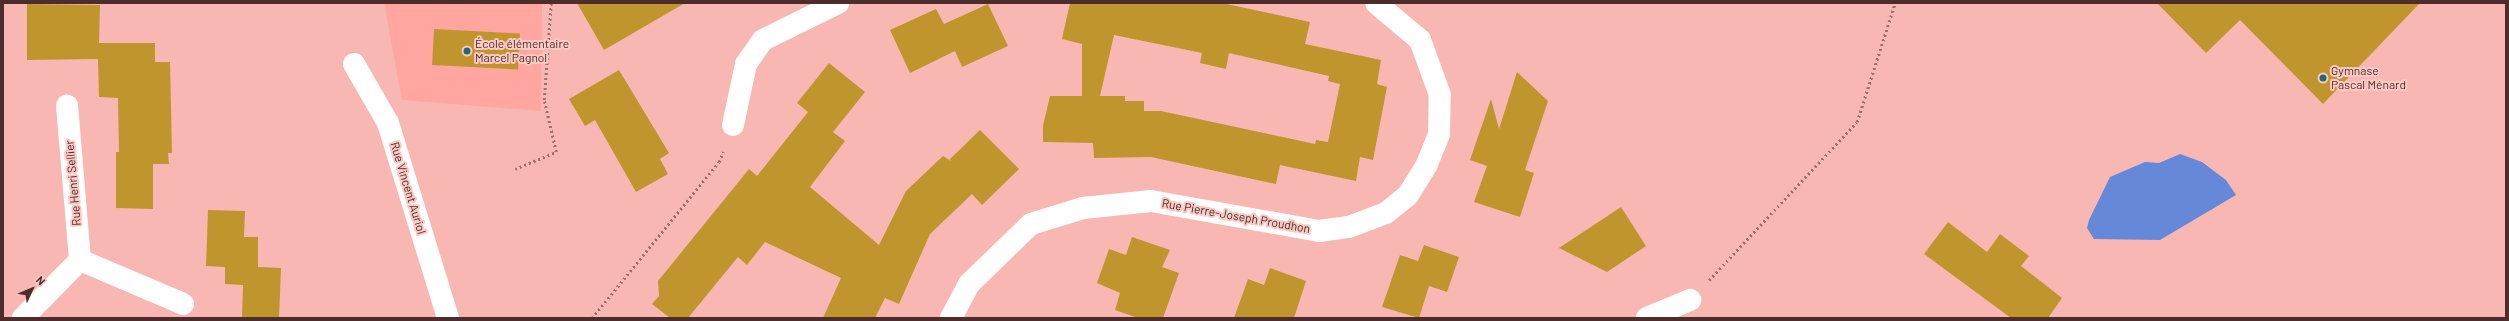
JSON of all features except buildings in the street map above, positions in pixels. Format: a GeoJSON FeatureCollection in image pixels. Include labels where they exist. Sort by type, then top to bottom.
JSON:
{"type":"FeatureCollection","features":[{"type":"Feature","properties":{"kind":"street"},"geometry":{"type":"LineString","coordinates":[[733,125],[746,64],[763,40],[838,3]]}},
{"type":"Feature","properties":{"kind":"street","name":"Rue Pierre-Joseph Proudhon"},"geometry":{"type":"LineString","coordinates":[[951,318],[969,284],[1031,224],[1083,208],[1151,201],[1319,231],[1349,227],[1386,213],[1408,195],[1427,164],[1439,134],[1440,95],[1420,40],[1376,3]]}},
{"type":"Feature","properties":{"kind":"street","name":"Rue Vincent Auriol"},"geometry":{"type":"LineString","coordinates":[[354,64],[388,123],[448,318]]}},
{"type":"Feature","properties":{"kind":"street","name":"Rue Henri Sellier"},"geometry":{"type":"LineString","coordinates":[[67,106],[80,260]]}},
{"type":"Feature","properties":{"kind":"street"},"geometry":{"type":"LineString","coordinates":[[24,318],[80,260],[183,304]]}},
{"type":"Feature","properties":{"kind":"street"},"geometry":{"type":"LineString","coordinates":[[1647,318],[1690,300]]}},
{"type":"Feature","properties":{"kind":"path"},"geometry":{"type":"LineString","coordinates":[[515,169],[556,152],[544,100],[551,3]]}},
{"type":"Feature","properties":{"kind":"path"},"geometry":{"type":"LineString","coordinates":[[1690,300],[1857,122],[1895,3]]}},
{"type":"Feature","properties":{"kind":"path"},"geometry":{"type":"LineString","coordinates":[[592,318],[719,162],[733,125]]}},
{"type":"Feature","properties":{"kind":"shaded area","name":"École élémentaire Marcel Pagnol"},"geometry":{"type":"Polygon","coordinates":[[[384,3],[542,3],[541,111],[402,100],[384,3]]]}},
{"type":"Feature","properties":{"kind":"water"},"geometry":{"type":"Polygon","coordinates":[[[2180,154],[2202,162],[2226,180],[2236,195],[2160,240],[2094,239],[2087,228],[2089,220],[2110,177],[2145,162],[2159,163],[2180,154]]]}},
{"type":"Feature","properties":{"kind":"place","name":"École élémentaire Marcel Pagnol"},"geometry":{"type":"Point","coordinates":[467,51]}},
{"type":"Feature","properties":{"kind":"place","name":"Gymnase Pascal Ménard"},"geometry":{"type":"Point","coordinates":[2323,78]}}]}
